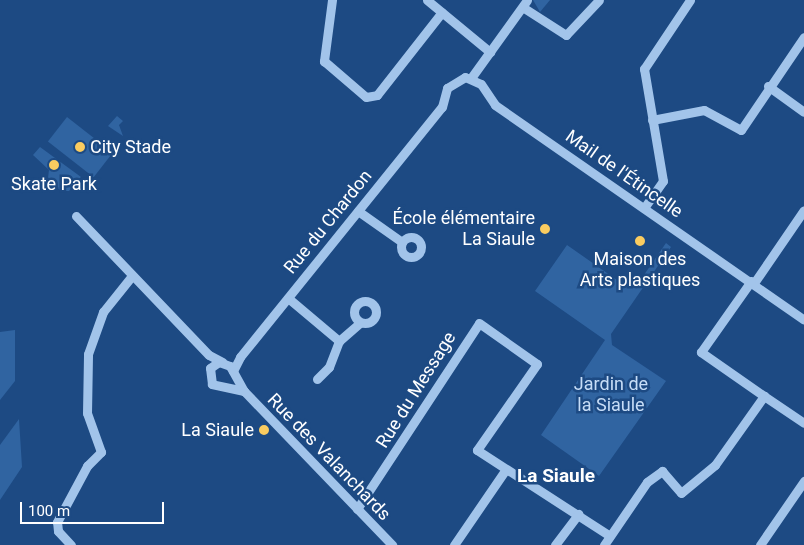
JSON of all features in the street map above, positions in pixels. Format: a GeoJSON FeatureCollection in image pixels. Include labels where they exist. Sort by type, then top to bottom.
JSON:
{"type":"FeatureCollection","features":[{"type":"Feature","properties":{"kind":"street"},"geometry":{"type":"LineString","coordinates":[[332,0],[324,62],[366,97],[377,95],[442,12]]}},
{"type":"Feature","properties":{"kind":"street"},"geometry":{"type":"LineString","coordinates":[[427,0],[490,52]]}},
{"type":"Feature","properties":{"kind":"street"},"geometry":{"type":"LineString","coordinates":[[471,78],[526,4],[566,35],[599,0]]}},
{"type":"Feature","properties":{"kind":"street"},"geometry":{"type":"LineString","coordinates":[[644,208],[663,181],[652,120],[646,62],[690,0]]}},
{"type":"Feature","properties":{"kind":"street"},"geometry":{"type":"LineString","coordinates":[[652,120],[704,110],[741,130],[768,86],[804,37]]}},
{"type":"Feature","properties":{"kind":"street","name":"Rue du Chardon"},"geometry":{"type":"LineString","coordinates":[[224,387],[240,357],[442,107],[452,82],[471,78]]}},
{"type":"Feature","properties":{"kind":"street","name":"Mail de l'Étincelle"},"geometry":{"type":"LineString","coordinates":[[471,78],[481,84],[495,105],[753,282],[804,320]]}},
{"type":"Feature","properties":{"kind":"street"},"geometry":{"type":"LineString","coordinates":[[768,86],[804,112]]}},
{"type":"Feature","properties":{"kind":"street"},"geometry":{"type":"LineString","coordinates":[[804,210],[701,352],[804,422]]}},
{"type":"Feature","properties":{"kind":"street"},"geometry":{"type":"LineString","coordinates":[[358,211],[402,242]]}},
{"type":"Feature","properties":{"kind":"street"},"geometry":{"type":"LineString","coordinates":[[76,216],[131,277],[209,355],[224,362]]}},
{"type":"Feature","properties":{"kind":"street"},"geometry":{"type":"LineString","coordinates":[[71,545],[58,531],[57,522],[87,466],[101,452],[87,413],[88,354],[103,312],[131,277]]}},
{"type":"Feature","properties":{"kind":"street"},"geometry":{"type":"LineString","coordinates":[[288,298],[339,341]]}},
{"type":"Feature","properties":{"kind":"street"},"geometry":{"type":"LineString","coordinates":[[317,379],[329,367],[339,341],[360,323]]}},
{"type":"Feature","properties":{"kind":"street","name":"Rue du Message"},"geometry":{"type":"LineString","coordinates":[[357,509],[479,323],[537,364],[477,450],[506,469]]}},
{"type":"Feature","properties":{"kind":"street"},"geometry":{"type":"LineString","coordinates":[[209,355],[211,366],[210,382],[224,387]]}},
{"type":"Feature","properties":{"kind":"street"},"geometry":{"type":"LineString","coordinates":[[211,366],[240,357]]}},
{"type":"Feature","properties":{"kind":"street","name":"Rue des Valanchards"},"geometry":{"type":"LineString","coordinates":[[224,362],[233,372],[244,391],[392,545]]}},
{"type":"Feature","properties":{"kind":"street","name":"Rue des Valanchards"},"geometry":{"type":"LineString","coordinates":[[224,387],[244,391]]}},
{"type":"Feature","properties":{"kind":"street"},"geometry":{"type":"LineString","coordinates":[[604,545],[647,482],[662,471],[681,493],[715,465],[764,396]]}},
{"type":"Feature","properties":{"kind":"street"},"geometry":{"type":"LineString","coordinates":[[454,545],[506,469],[610,536]]}},
{"type":"Feature","properties":{"kind":"street"},"geometry":{"type":"LineString","coordinates":[[760,545],[804,481]]}},
{"type":"Feature","properties":{"kind":"street"},"geometry":{"type":"LineString","coordinates":[[556,545],[578,514]]}},
{"type":"Feature","properties":{"kind":"green space"},"geometry":{"type":"Polygon","coordinates":[[[533,0],[550,0],[540,12],[533,0]]]}},
{"type":"Feature","properties":{"kind":"green space"},"geometry":{"type":"Polygon","coordinates":[[[117,116],[123,121],[119,125],[123,136],[108,126],[117,116]]]}},
{"type":"Feature","properties":{"kind":"green space","name":"City Stade"},"geometry":{"type":"Polygon","coordinates":[[[67,117],[113,153],[94,177],[48,141],[67,117]]]}},
{"type":"Feature","properties":{"kind":"green space","name":"Skate Park"},"geometry":{"type":"Polygon","coordinates":[[[40,147],[81,177],[69,191],[61,191],[48,178],[49,170],[33,155],[40,147]]]}},
{"type":"Feature","properties":{"kind":"green space","name":"Jardin de la Siaule"},"geometry":{"type":"Polygon","coordinates":[[[666,243],[671,247],[611,334],[612,345],[666,381],[599,476],[541,435],[605,340],[535,291],[567,245],[627,287],[637,285],[666,243]]]}},
{"type":"Feature","properties":{"kind":"green space"},"geometry":{"type":"Polygon","coordinates":[[[15,330],[15,381],[0,400],[0,332],[15,330]]]}},
{"type":"Feature","properties":{"kind":"green space"},"geometry":{"type":"Polygon","coordinates":[[[19,419],[22,467],[0,500],[0,445],[19,419]]]}},
{"type":"Feature","properties":{"kind":"place","name":"City Stade"},"geometry":{"type":"Point","coordinates":[80,147]}},
{"type":"Feature","properties":{"kind":"place","name":"Skate Park"},"geometry":{"type":"Point","coordinates":[54,165]}},
{"type":"Feature","properties":{"kind":"place","name":"École élémentaire La Siaule"},"geometry":{"type":"Point","coordinates":[545,229]}},
{"type":"Feature","properties":{"kind":"place","name":"Maison des Arts plastiques"},"geometry":{"type":"Point","coordinates":[640,241]}},
{"type":"Feature","properties":{"kind":"place","name":"La Siaule"},"geometry":{"type":"Point","coordinates":[264,430]}},
{"type":"Feature","properties":{"kind":"district","name":"La Siaule"},"geometry":{"type":"Point","coordinates":[556,476]}}]}
